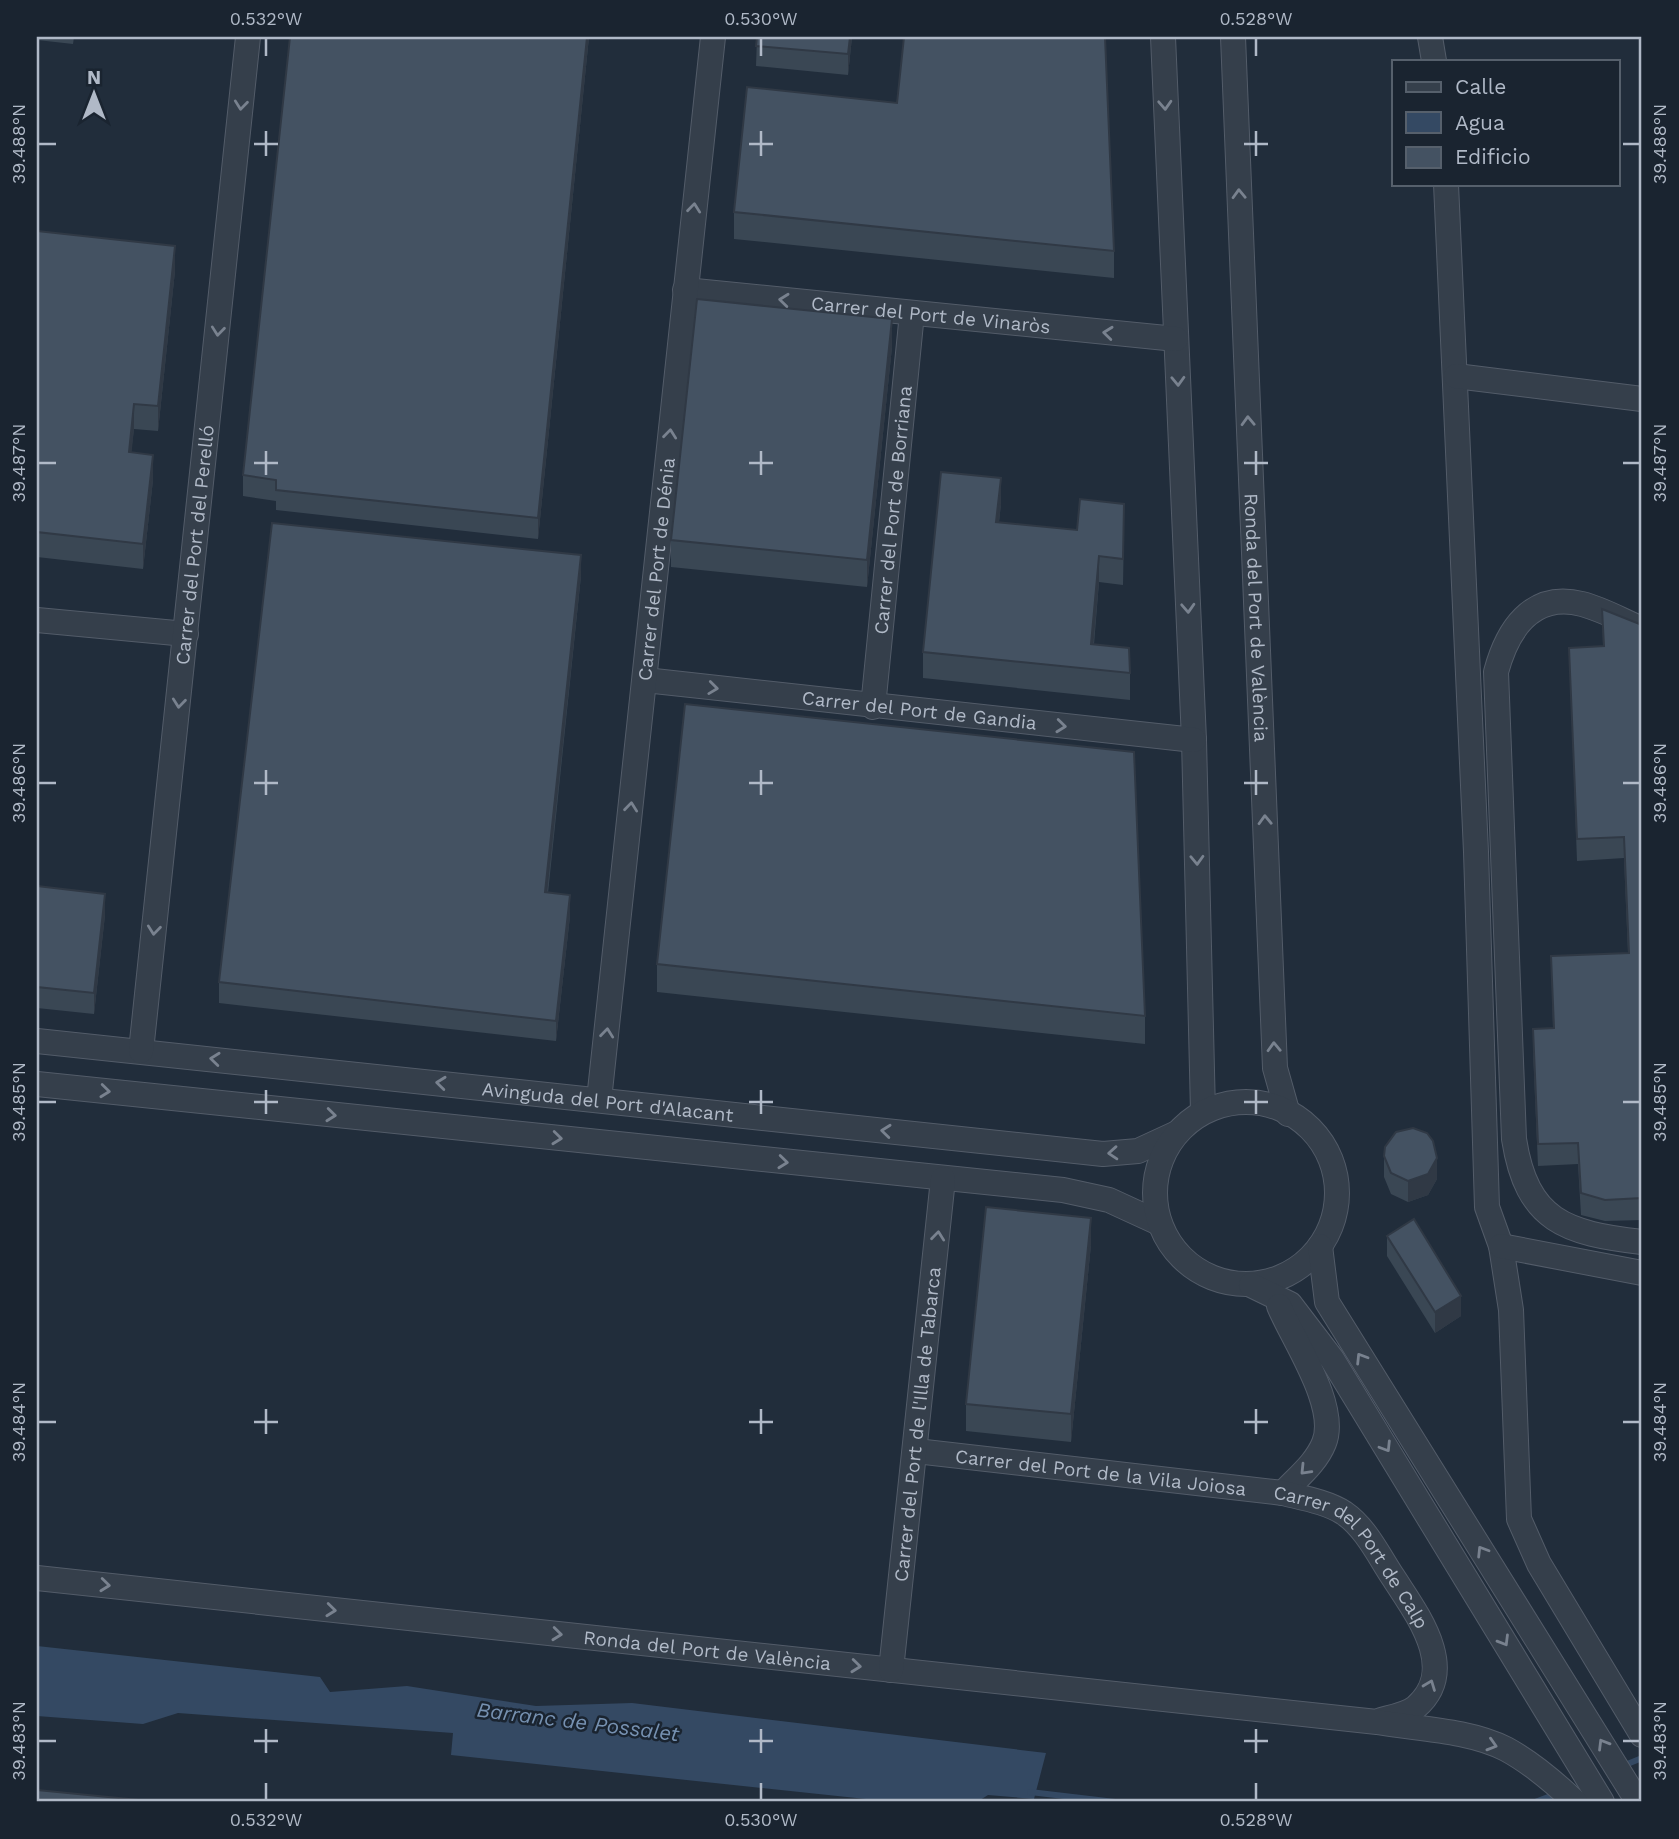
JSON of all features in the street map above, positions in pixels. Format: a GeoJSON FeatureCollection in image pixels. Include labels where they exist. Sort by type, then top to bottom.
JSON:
{"type":"FeatureCollection","features":[{"type":"Feature","properties":{"kind":"street","name":"Carrer del Port del Perelló"},"geometry":{"type":"LineString","coordinates":[[141,1051],[248,37]]}},
{"type":"Feature","properties":{"kind":"street","name":"Carrer del Port de Dénia"},"geometry":{"type":"LineString","coordinates":[[599,1101],[713,37]]}},
{"type":"Feature","properties":{"kind":"street"},"geometry":{"type":"LineString","coordinates":[[1163,37],[1194,740],[1203,1112]]}},
{"type":"Feature","properties":{"kind":"street","name":"Ronda del Port de València"},"geometry":{"type":"LineString","coordinates":[[1233,37],[1275,1068],[1288,1114]]}},
{"type":"Feature","properties":{"kind":"street"},"geometry":{"type":"LineString","coordinates":[[1430,37],[1434,60]]}},
{"type":"Feature","properties":{"kind":"street"},"geometry":{"type":"LineString","coordinates":[[1446,186],[1456,376],[1487,1207],[1501,1245],[1511,1310],[1516,1379],[1519,1519],[1539,1564],[1642,1735]]}},
{"type":"Feature","properties":{"kind":"street","name":"Carrer del Port de Vinaròs"},"geometry":{"type":"LineString","coordinates":[[685,290],[1176,339]]}},
{"type":"Feature","properties":{"kind":"street","name":"Carrer del Port de Borriana"},"geometry":{"type":"LineString","coordinates":[[873,707],[912,313]]}},
{"type":"Feature","properties":{"kind":"street"},"geometry":{"type":"LineString","coordinates":[[1456,376],[1642,399]]}},
{"type":"Feature","properties":{"kind":"street"},"geometry":{"type":"LineString","coordinates":[[1642,629],[1582,604],[1561,602],[1544,605],[1517,623],[1503,644],[1496,672],[1514,1139],[1520,1174],[1536,1203],[1564,1225],[1611,1238],[1642,1242]]}},
{"type":"Feature","properties":{"kind":"street"},"geometry":{"type":"LineString","coordinates":[[37,620],[186,634]]}},
{"type":"Feature","properties":{"kind":"street","name":"Carrer del Port de Gandia"},"geometry":{"type":"LineString","coordinates":[[645,680],[1194,740]]}},
{"type":"Feature","properties":{"kind":"street","name":"Avinguda del Port d'Alacant"},"geometry":{"type":"LineString","coordinates":[[37,1041],[1103,1154],[1138,1151],[1177,1133]]}},
{"type":"Feature","properties":{"kind":"street"},"geometry":{"type":"LineString","coordinates":[[37,1084],[1063,1190],[1109,1200],[1159,1223]]}},
{"type":"Feature","properties":{"kind":"street"},"geometry":{"type":"LineString","coordinates":[[1240,1102],[1276,1107],[1288,1114],[1310,1127],[1329,1153],[1336,1172],[1338,1204],[1331,1230],[1297,1270],[1280,1278],[1251,1285],[1227,1283],[1187,1264],[1164,1235],[1159,1223],[1155,1185],[1166,1148],[1177,1133],[1203,1112],[1240,1102]]}},
{"type":"Feature","properties":{"kind":"street","name":"Carrer del Port de l'Illa de Tabarca"},"geometry":{"type":"LineString","coordinates":[[891,1670],[943,1179]]}},
{"type":"Feature","properties":{"kind":"street"},"geometry":{"type":"LineString","coordinates":[[1501,1245],[1642,1273]]}},
{"type":"Feature","properties":{"kind":"street"},"geometry":{"type":"LineString","coordinates":[[1320,1246],[1328,1302],[1638,1802]]}},
{"type":"Feature","properties":{"kind":"street"},"geometry":{"type":"LineString","coordinates":[[1251,1285],[1290,1304],[1332,1359],[1602,1802]]}},
{"type":"Feature","properties":{"kind":"street","name":"Carrer del Port de Calp"},"geometry":{"type":"LineString","coordinates":[[1275,1296],[1317,1385],[1327,1422],[1325,1440],[1315,1460],[1283,1493]]}},
{"type":"Feature","properties":{"kind":"street","name":"Carrer del Port de la Vila Joiosa"},"geometry":{"type":"LineString","coordinates":[[916,1451],[1283,1493]]}},
{"type":"Feature","properties":{"kind":"street","name":"Carrer del Port de Calp"},"geometry":{"type":"LineString","coordinates":[[1283,1493],[1319,1502],[1344,1514],[1366,1536],[1426,1630],[1434,1654],[1434,1675],[1426,1696],[1415,1709],[1377,1722]]}},
{"type":"Feature","properties":{"kind":"street","name":"Ronda del Port de València"},"geometry":{"type":"LineString","coordinates":[[37,1578],[1377,1722],[1469,1738],[1503,1748],[1547,1776],[1575,1802]]}},
{"type":"Feature","properties":{"kind":"water"},"geometry":{"type":"Polygon","coordinates":[[[37,1646],[320,1677],[330,1692],[407,1686],[536,1706],[632,1703],[1046,1753],[1034,1799],[988,1795],[977,1802],[894,1802],[451,1755],[453,1733],[178,1713],[143,1724],[37,1716],[37,1646]]]}},
{"type":"Feature","properties":{"kind":"building"},"geometry":{"type":"Polygon","coordinates":[[[290,37],[587,37],[538,518],[276,490],[276,480],[243,475],[290,37]]]}},
{"type":"Feature","properties":{"kind":"building"},"geometry":{"type":"Polygon","coordinates":[[[757,37],[850,37],[848,54],[756,46],[757,37]]]}},
{"type":"Feature","properties":{"kind":"building"},"geometry":{"type":"Polygon","coordinates":[[[904,37],[1105,37],[1114,251],[734,212],[747,87],[897,103],[904,37]]]}},
{"type":"Feature","properties":{"kind":"building"},"geometry":{"type":"Polygon","coordinates":[[[37,231],[175,246],[158,406],[134,404],[129,452],[153,455],[143,544],[37,532],[37,231]]]}},
{"type":"Feature","properties":{"kind":"building"},"geometry":{"type":"Polygon","coordinates":[[[697,299],[892,319],[867,560],[671,540],[697,299]]]}},
{"type":"Feature","properties":{"kind":"building"},"geometry":{"type":"Polygon","coordinates":[[[941,472],[1001,478],[996,522],[1077,530],[1080,499],[1124,504],[1123,559],[1099,556],[1091,644],[1129,648],[1130,673],[923,652],[941,472]]]}},
{"type":"Feature","properties":{"kind":"building"},"geometry":{"type":"Polygon","coordinates":[[[272,523],[581,555],[545,892],[570,895],[556,1021],[219,982],[272,523]]]}},
{"type":"Feature","properties":{"kind":"building"},"geometry":{"type":"Polygon","coordinates":[[[1602,609],[1642,625],[1642,1198],[1605,1200],[1581,1193],[1578,1143],[1538,1144],[1533,1029],[1554,1028],[1551,956],[1629,953],[1624,837],[1577,839],[1569,648],[1604,646],[1602,609]]]}},
{"type":"Feature","properties":{"kind":"building"},"geometry":{"type":"Polygon","coordinates":[[[685,704],[1134,752],[1145,1016],[657,964],[685,704]]]}},
{"type":"Feature","properties":{"kind":"building"},"geometry":{"type":"Polygon","coordinates":[[[37,886],[105,894],[94,993],[37,987],[37,886]]]}},
{"type":"Feature","properties":{"kind":"building"},"geometry":{"type":"Polygon","coordinates":[[[1413,1128],[1427,1133],[1433,1141],[1437,1158],[1428,1174],[1408,1181],[1391,1173],[1384,1156],[1385,1147],[1396,1132],[1413,1128]]]}},
{"type":"Feature","properties":{"kind":"building"},"geometry":{"type":"Polygon","coordinates":[[[986,1207],[1091,1218],[1071,1414],[966,1404],[986,1207]]]}},
{"type":"Feature","properties":{"kind":"building"},"geometry":{"type":"Polygon","coordinates":[[[1414,1219],[1461,1296],[1435,1312],[1387,1236],[1414,1219]]]}},
{"type":"Feature","properties":{"kind":"building"},"geometry":{"type":"Polygon","coordinates":[[[37,1790],[149,1801],[155,1802],[37,1802],[37,1790]]]}},
{"type":"Feature","properties":{"kind":"waterway"},"geometry":{"type":"LineString","coordinates":[[1620,1767],[1642,1758]]}},
{"type":"Feature","properties":{"kind":"waterway","name":"Barranc de Possalet"},"geometry":{"type":"LineString","coordinates":[[1030,1792],[1115,1802]]}},
{"type":"Feature","properties":{"kind":"waterway"},"geometry":{"type":"LineString","coordinates":[[1535,1802],[1556,1794]]}}]}
